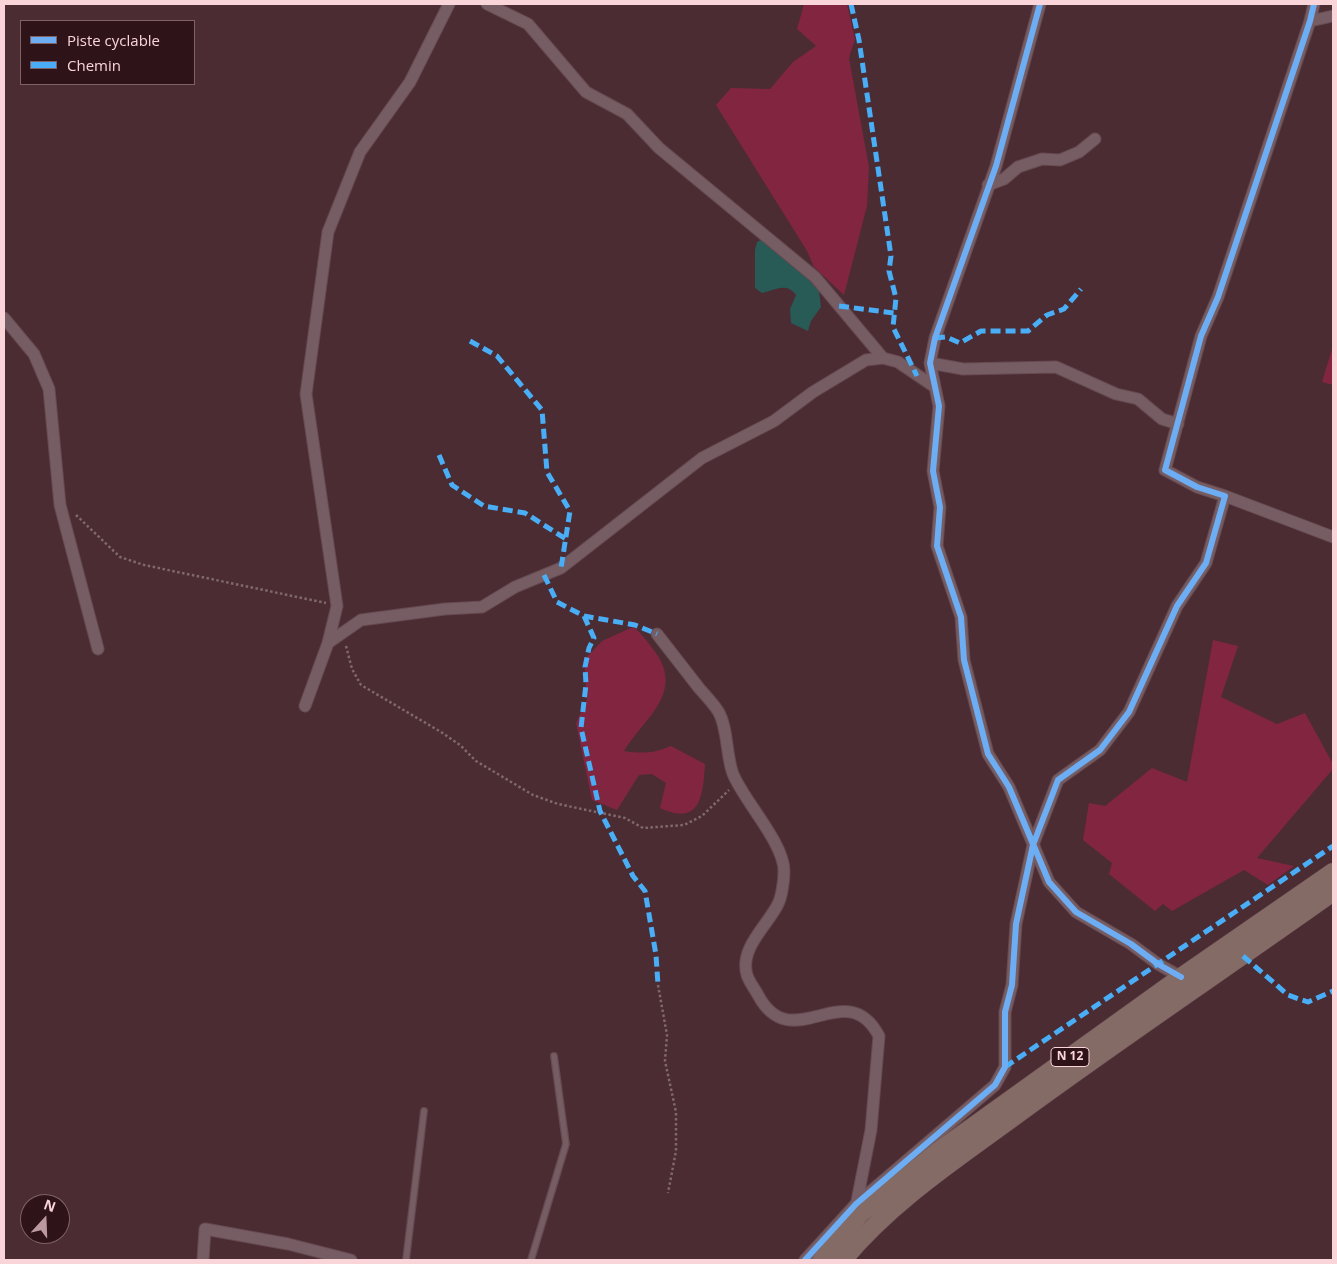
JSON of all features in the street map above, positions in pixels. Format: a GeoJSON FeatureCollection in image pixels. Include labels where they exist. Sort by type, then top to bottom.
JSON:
{"type":"FeatureCollection","features":[{"type":"Feature","properties":{"kind":"main road","name":"N 12"},"geometry":{"type":"LineString","coordinates":[[822,1260],[858,1209],[1181,977],[1333,872]]}},
{"type":"Feature","properties":{"kind":"main road","name":"N 12"},"geometry":{"type":"LineString","coordinates":[[843,1260],[866,1232],[950,1163],[1073,1074],[1333,892]]}},
{"type":"Feature","properties":{"kind":"street"},"geometry":{"type":"LineString","coordinates":[[305,706],[328,643],[337,606],[306,394],[328,232],[360,152],[410,82],[449,4]]}},
{"type":"Feature","properties":{"kind":"street"},"geometry":{"type":"LineString","coordinates":[[487,4],[528,24],[586,92],[627,114],[659,148],[815,277],[883,358]]}},
{"type":"Feature","properties":{"kind":"street"},"geometry":{"type":"LineString","coordinates":[[1040,4],[996,166],[935,338],[930,363],[939,406],[933,471],[940,507],[937,546],[961,617],[964,660],[988,754],[1009,787],[1049,882],[1076,912],[1131,944],[1158,964],[1181,977]]}},
{"type":"Feature","properties":{"kind":"street"},"geometry":{"type":"LineString","coordinates":[[1314,4],[1218,298],[1201,336],[1165,470],[1197,487],[1226,496],[1333,537]]}},
{"type":"Feature","properties":{"kind":"street"},"geometry":{"type":"LineString","coordinates":[[1310,21],[1333,16]]}},
{"type":"Feature","properties":{"kind":"street"},"geometry":{"type":"LineString","coordinates":[[988,185],[1004,179],[1018,167],[1042,159],[1060,160],[1079,152],[1095,139]]}},
{"type":"Feature","properties":{"kind":"street"},"geometry":{"type":"LineString","coordinates":[[4,318],[34,354],[49,389],[60,505],[98,649]]}},
{"type":"Feature","properties":{"kind":"street"},"geometry":{"type":"LineString","coordinates":[[328,643],[360,620],[445,608],[482,607],[514,587],[561,568],[702,458],[774,422],[813,392],[866,360],[883,358],[898,362],[935,387]]}},
{"type":"Feature","properties":{"kind":"street"},"geometry":{"type":"LineString","coordinates":[[930,363],[962,369],[1056,367],[1116,394],[1138,398],[1162,419],[1178,424]]}},
{"type":"Feature","properties":{"kind":"street"},"geometry":{"type":"LineString","coordinates":[[805,1260],[858,1209],[996,1085],[1005,1067],[1004,1012],[1012,986],[1016,924],[1033,844],[1058,780],[1100,750],[1129,712],[1177,606],[1206,563],[1226,496]]}},
{"type":"Feature","properties":{"kind":"street"},"geometry":{"type":"LineString","coordinates":[[657,634],[719,712],[733,774],[778,849],[784,870],[779,903],[753,942],[748,955],[747,974],[766,1009],[781,1020],[793,1022],[819,1014],[841,1012],[859,1015],[872,1024],[878,1036],[871,1130],[858,1209]]}},
{"type":"Feature","properties":{"kind":"street"},"geometry":{"type":"LineString","coordinates":[[202,1260],[205,1229],[288,1244],[351,1260]]}},
{"type":"Feature","properties":{"kind":"lane"},"geometry":{"type":"LineString","coordinates":[[531,1260],[566,1144],[554,1056]]}},
{"type":"Feature","properties":{"kind":"lane"},"geometry":{"type":"LineString","coordinates":[[406,1260],[424,1111]]}},
{"type":"Feature","properties":{"kind":"path"},"geometry":{"type":"LineString","coordinates":[[60,505],[78,517],[120,558],[144,565],[337,606]]}},
{"type":"Feature","properties":{"kind":"path"},"geometry":{"type":"LineString","coordinates":[[343,632],[352,669],[361,684],[441,732],[460,745],[476,762],[533,795],[558,804],[625,818],[643,828],[684,825],[702,816],[738,782]]}},
{"type":"Feature","properties":{"kind":"path"},"geometry":{"type":"LineString","coordinates":[[658,985],[666,1035],[665,1061],[676,1112],[676,1151],[668,1193]]}},
{"type":"Feature","properties":{"kind":"shaded area"},"geometry":{"type":"Polygon","coordinates":[[[804,4],[847,4],[855,39],[849,58],[869,167],[867,206],[844,295],[814,267],[807,251],[716,105],[731,88],[770,89],[793,62],[816,46],[797,29],[804,4]]]}},
{"type":"Feature","properties":{"kind":"shaded area"},"geometry":{"type":"Polygon","coordinates":[[[1333,346],[1333,385],[1322,382],[1333,346]]]}},
{"type":"Feature","properties":{"kind":"shaded area"},"geometry":{"type":"Polygon","coordinates":[[[633,627],[643,636],[656,653],[663,667],[666,681],[658,705],[624,751],[648,752],[671,746],[705,764],[701,797],[692,811],[684,814],[660,808],[666,783],[652,774],[639,775],[617,810],[592,800],[576,723],[587,699],[584,660],[602,641],[633,627]]]}},
{"type":"Feature","properties":{"kind":"shaded area"},"geometry":{"type":"Polygon","coordinates":[[[1213,640],[1238,646],[1221,697],[1277,724],[1305,713],[1333,764],[1333,769],[1257,858],[1294,866],[1268,885],[1244,870],[1172,911],[1163,904],[1155,911],[1109,874],[1112,863],[1083,840],[1089,803],[1105,806],[1152,768],[1187,782],[1213,640]]]}},
{"type":"Feature","properties":{"kind":"water"},"geometry":{"type":"Polygon","coordinates":[[[763,239],[805,274],[819,291],[821,307],[811,321],[808,331],[791,323],[790,309],[796,295],[792,291],[780,288],[762,293],[755,288],[755,250],[757,242],[763,239]]]}},
{"type":"Feature","properties":{"kind":"marked path"},"geometry":{"type":"LineString","coordinates":[[851,4],[859,40],[891,256],[889,271],[896,298],[893,327],[917,376]]}},
{"type":"Feature","properties":{"kind":"marked path"},"geometry":{"type":"LineString","coordinates":[[935,338],[946,337],[960,343],[981,331],[1028,331],[1047,315],[1064,309],[1081,289]]}},
{"type":"Feature","properties":{"kind":"marked path"},"geometry":{"type":"LineString","coordinates":[[839,306],[894,313]]}},
{"type":"Feature","properties":{"kind":"marked path"},"geometry":{"type":"LineString","coordinates":[[470,341],[497,356],[542,410],[547,472],[570,511],[561,568]]}},
{"type":"Feature","properties":{"kind":"marked path"},"geometry":{"type":"LineString","coordinates":[[439,455],[452,485],[484,506],[525,513],[566,539]]}},
{"type":"Feature","properties":{"kind":"marked path"},"geometry":{"type":"LineString","coordinates":[[544,575],[557,602],[584,616],[635,625],[657,634]]}},
{"type":"Feature","properties":{"kind":"marked path"},"geometry":{"type":"LineString","coordinates":[[584,616],[594,638],[589,648],[585,667],[586,684],[581,728],[600,811],[633,876],[645,891],[656,955],[658,985]]}},
{"type":"Feature","properties":{"kind":"marked path"},"geometry":{"type":"LineString","coordinates":[[1005,1067],[1333,846]]}},
{"type":"Feature","properties":{"kind":"marked path"},"geometry":{"type":"LineString","coordinates":[[1243,956],[1288,995],[1308,1002],[1333,991]]}},
{"type":"Feature","properties":{"kind":"cycle path"},"geometry":{"type":"LineString","coordinates":[[1040,4],[996,166],[935,338],[930,363],[939,406],[933,471],[940,507],[937,546],[961,617],[964,660],[988,754],[1009,787],[1049,882],[1076,912],[1131,944],[1158,964],[1181,977]]}},
{"type":"Feature","properties":{"kind":"cycle path"},"geometry":{"type":"LineString","coordinates":[[805,1260],[856,1204],[995,1085],[1005,1067],[1005,1012],[1012,985],[1016,924],[1033,845],[1058,780],[1100,750],[1129,712],[1177,606],[1206,563],[1225,496],[1197,487],[1165,470],[1201,336],[1218,297],[1314,4]]}}]}
